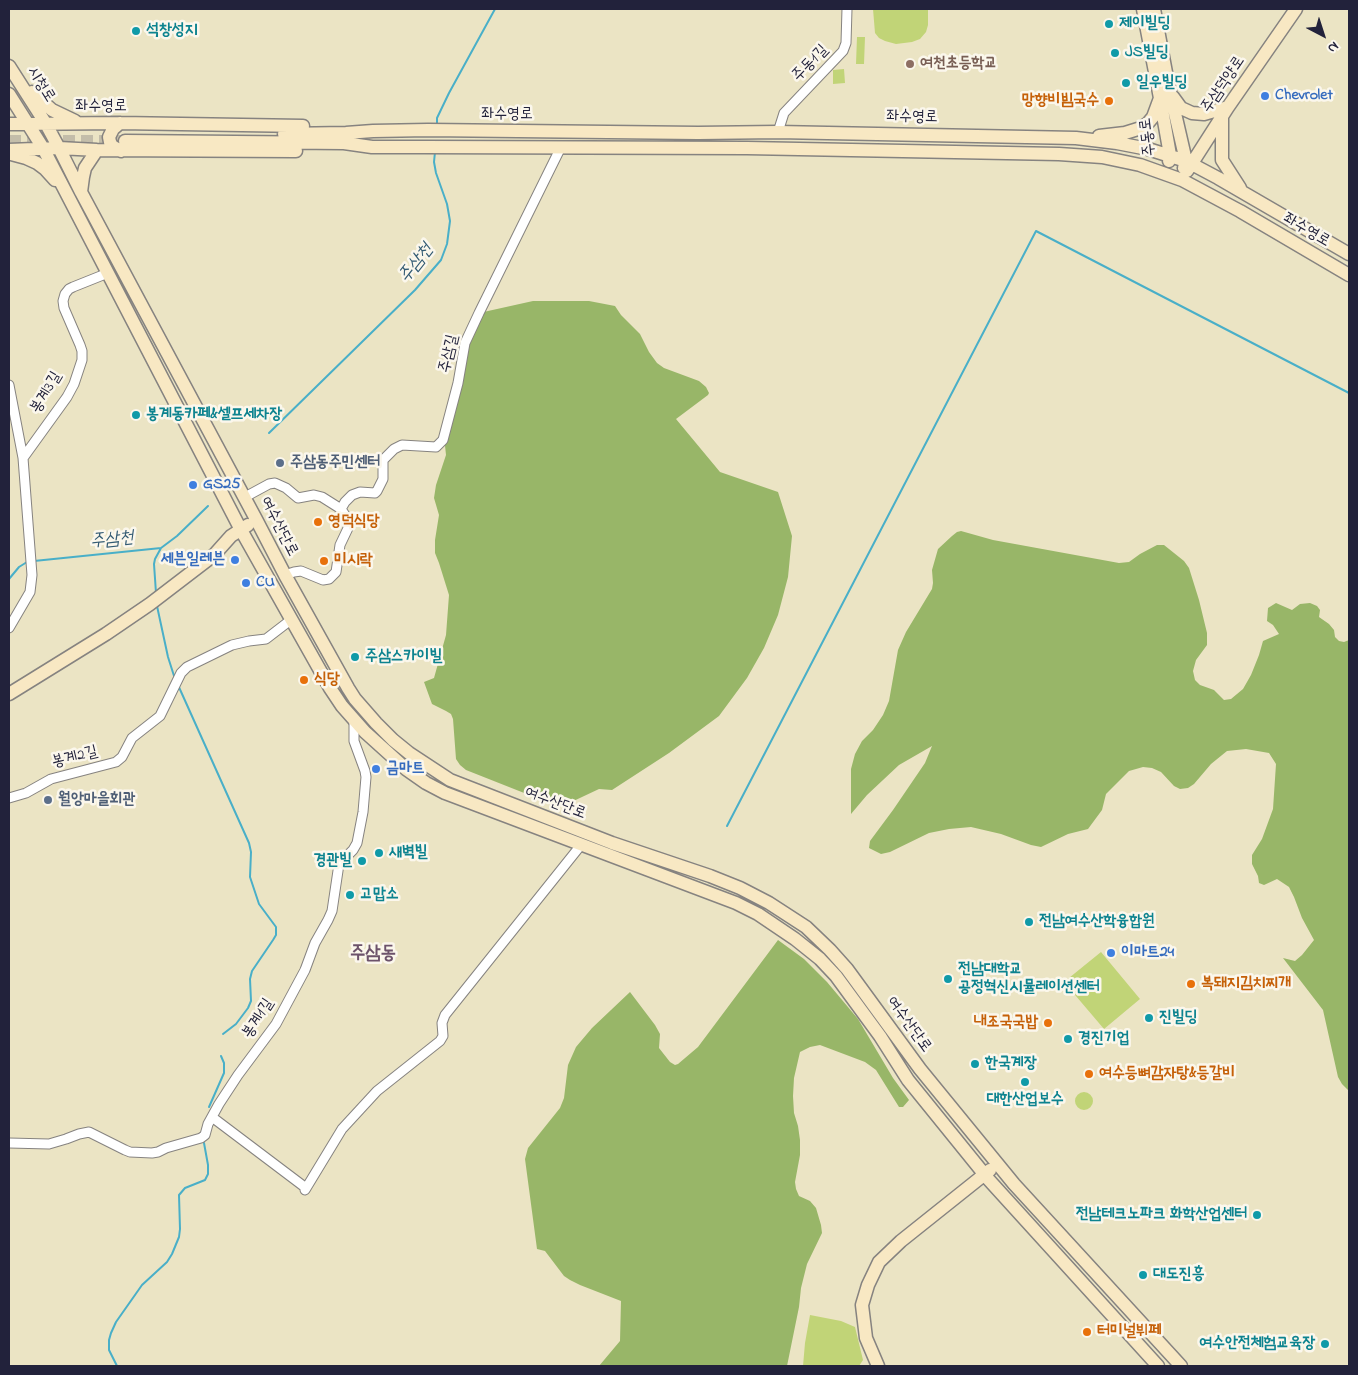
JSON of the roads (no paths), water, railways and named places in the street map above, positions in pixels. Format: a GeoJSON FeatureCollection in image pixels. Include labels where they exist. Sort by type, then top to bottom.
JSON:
{"type":"FeatureCollection","features":[{"type":"Feature","properties":{"kind":"street","name":"주동1길"},"geometry":{"type":"LineString","coordinates":[[778,132],[784,113],[843,52],[846,43],[847,9]]}},
{"type":"Feature","properties":{"kind":"street","name":"주동로"},"geometry":{"type":"LineString","coordinates":[[1143,9],[1170,155],[1166,174]]}},
{"type":"Feature","properties":{"kind":"street","name":"주동로"},"geometry":{"type":"LineString","coordinates":[[1154,9],[1168,83],[1189,162],[1182,180]]}},
{"type":"Feature","properties":{"kind":"street","name":"주삼덕양로"},"geometry":{"type":"LineString","coordinates":[[1189,162],[1296,9]]}},
{"type":"Feature","properties":{"kind":"street","name":"시청로"},"geometry":{"type":"LineString","coordinates":[[9,66],[59,148]]}},
{"type":"Feature","properties":{"kind":"street"},"geometry":{"type":"LineString","coordinates":[[16,78],[52,110],[82,123]]}},
{"type":"Feature","properties":{"kind":"street"},"geometry":{"type":"LineString","coordinates":[[1168,83],[1176,102],[1188,112],[1204,114],[1225,112],[1222,160],[1234,180],[1246,194]]}},
{"type":"Feature","properties":{"kind":"street"},"geometry":{"type":"LineString","coordinates":[[9,96],[9,109]]}},
{"type":"Feature","properties":{"kind":"street","name":"시청로"},"geometry":{"type":"LineString","coordinates":[[9,96],[43,148]]}},
{"type":"Feature","properties":{"kind":"street"},"geometry":{"type":"LineString","coordinates":[[1076,138],[1126,133],[1137,130],[1151,120],[1156,112],[1160,98]]}},
{"type":"Feature","properties":{"kind":"street","name":"좌수영로"},"geometry":{"type":"LineString","coordinates":[[9,124],[82,123],[123,137],[342,151],[372,147],[757,148],[1059,154],[1102,157],[1140,165],[1182,180],[1240,211],[1349,275]]}},
{"type":"Feature","properties":{"kind":"street","name":"좌수영로"},"geometry":{"type":"LineString","coordinates":[[9,150],[59,148],[97,150],[123,137],[344,126],[373,131],[778,132],[1076,138],[1130,146],[1170,155],[1189,162],[1349,254]]}},
{"type":"Feature","properties":{"kind":"street","name":"여수산단로"},"geometry":{"type":"LineString","coordinates":[[43,148],[241,530],[335,696],[354,721],[396,760],[436,789],[736,903],[758,914],[796,939],[820,959],[836,976],[880,1036],[908,1080],[987,1177],[1158,1366]]}},
{"type":"Feature","properties":{"kind":"street","name":"여수산단로"},"geometry":{"type":"LineString","coordinates":[[59,148],[285,575],[348,688],[384,732],[431,769],[450,780],[612,843],[740,888],[769,902],[806,927],[847,969],[920,1069],[1021,1191],[1181,1366]]}},
{"type":"Feature","properties":{"kind":"street","name":"주삼길"},"geometry":{"type":"LineString","coordinates":[[341,509],[345,502],[358,492],[374,494],[378,492],[384,479],[383,460],[394,448],[402,445],[436,447],[443,440],[458,384],[465,343],[561,148]]}},
{"type":"Feature","properties":{"kind":"street"},"geometry":{"type":"LineString","coordinates":[[81,192],[86,168],[97,150]]}},
{"type":"Feature","properties":{"kind":"street"},"geometry":{"type":"LineString","coordinates":[[9,154],[26,158],[38,164],[45,169],[68,196]]}},
{"type":"Feature","properties":{"kind":"street","name":"봉계3길"},"geometry":{"type":"LineString","coordinates":[[23,458],[67,397],[74,384],[82,360],[80,345],[64,308],[63,300],[65,294],[73,286],[108,273]]}},
{"type":"Feature","properties":{"kind":"street"},"geometry":{"type":"LineString","coordinates":[[9,385],[23,458],[32,569],[31,589],[9,628]]}},
{"type":"Feature","properties":{"kind":"street"},"geometry":{"type":"LineString","coordinates":[[245,497],[269,484],[275,483],[286,488],[296,497],[317,495],[322,497],[341,509],[348,520],[350,524],[340,545],[335,574],[325,580],[301,572],[285,575]]}},
{"type":"Feature","properties":{"kind":"street"},"geometry":{"type":"LineString","coordinates":[[9,694],[106,634],[150,604],[214,555],[231,536],[257,521]]}},
{"type":"Feature","properties":{"kind":"street","name":"봉계2길"},"geometry":{"type":"LineString","coordinates":[[9,798],[56,777],[116,762],[122,757],[132,738],[160,716],[181,674],[187,667],[228,647],[249,641],[266,640],[292,619]]}},
{"type":"Feature","properties":{"kind":"street"},"geometry":{"type":"LineString","coordinates":[[354,721],[366,711]]}},
{"type":"Feature","properties":{"kind":"street","name":"봉계1길"},"geometry":{"type":"LineString","coordinates":[[9,1143],[49,1144],[89,1132],[119,1148],[130,1152],[144,1153],[158,1152],[205,1135],[206,1128],[219,1104],[276,1024],[305,970],[315,943],[330,915],[339,864],[358,843],[365,800],[366,777],[354,741],[354,721]]}},
{"type":"Feature","properties":{"kind":"street","name":"여수산단로"},"geometry":{"type":"LineString","coordinates":[[212,1117],[305,1189],[342,1129],[377,1091],[440,1041],[445,1015],[581,845]]}},
{"type":"Feature","properties":{"kind":"street"},"geometry":{"type":"LineString","coordinates":[[885,1366],[872,1336],[869,1305],[873,1288],[882,1271],[890,1258],[1000,1166]]}},
{"type":"Feature","properties":{"kind":"street"},"geometry":{"type":"LineString","coordinates":[[878,1366],[866,1338],[862,1305],[868,1284],[879,1262],[901,1241],[987,1177]]}},
{"type":"Feature","properties":{"kind":"waterway","name":"주삼천"},"geometry":{"type":"LineString","coordinates":[[437,125],[437,118],[449,93],[495,9]]}},
{"type":"Feature","properties":{"kind":"waterway","name":"주삼천"},"geometry":{"type":"LineString","coordinates":[[269,433],[415,290],[441,260],[447,244],[450,221],[447,204],[436,173],[435,152]]}},
{"type":"Feature","properties":{"kind":"waterway"},"geometry":{"type":"LineString","coordinates":[[727,826],[1036,231],[1349,393]]}},
{"type":"Feature","properties":{"kind":"waterway","name":"주삼천"},"geometry":{"type":"LineString","coordinates":[[34,561],[161,548],[177,536],[208,506]]}},
{"type":"Feature","properties":{"kind":"waterway"},"geometry":{"type":"LineString","coordinates":[[156,593],[154,564],[161,548]]}},
{"type":"Feature","properties":{"kind":"waterway","name":"주삼천"},"geometry":{"type":"LineString","coordinates":[[9,579],[19,567],[27,562]]}},
{"type":"Feature","properties":{"kind":"waterway"},"geometry":{"type":"LineString","coordinates":[[157,606],[168,657],[175,679]]}},
{"type":"Feature","properties":{"kind":"waterway"},"geometry":{"type":"LineString","coordinates":[[178,685],[249,843],[251,852],[250,877],[259,904],[276,927],[276,935],[252,971],[250,979],[251,1001],[248,1008],[236,1024],[223,1034]]}},
{"type":"Feature","properties":{"kind":"waterway"},"geometry":{"type":"LineString","coordinates":[[209,1107],[224,1073],[224,1063],[221,1056]]}},
{"type":"Feature","properties":{"kind":"waterway"},"geometry":{"type":"LineString","coordinates":[[117,1366],[109,1350],[111,1333],[116,1322],[142,1285],[167,1262],[172,1254],[180,1229],[179,1195],[185,1188],[205,1180],[208,1174],[204,1143]]}},
{"type":"Feature","properties":{"kind":"tunnel"},"geometry":{"type":"LineString","coordinates":[[9,141],[125,141]]}},
{"type":"Feature","properties":{"kind":"place","name":"제이빌딩"},"geometry":{"type":"Point","coordinates":[1109,24]}},
{"type":"Feature","properties":{"kind":"place","name":"석창성지"},"geometry":{"type":"Point","coordinates":[136,31]}},
{"type":"Feature","properties":{"kind":"place","name":"JS빌딩"},"geometry":{"type":"Point","coordinates":[1115,53]}},
{"type":"Feature","properties":{"kind":"place","name":"여천초등학교"},"geometry":{"type":"Point","coordinates":[910,64]}},
{"type":"Feature","properties":{"kind":"place","name":"일우빌딩"},"geometry":{"type":"Point","coordinates":[1126,83]}},
{"type":"Feature","properties":{"kind":"place","name":"Chevrolet"},"geometry":{"type":"Point","coordinates":[1265,96]}},
{"type":"Feature","properties":{"kind":"place","name":"망향비빔국수"},"geometry":{"type":"Point","coordinates":[1109,101]}},
{"type":"Feature","properties":{"kind":"place","name":"봉계동카페&셀프세차장"},"geometry":{"type":"Point","coordinates":[136,415]}},
{"type":"Feature","properties":{"kind":"place","name":"주삼동주민센터"},"geometry":{"type":"Point","coordinates":[280,463]}},
{"type":"Feature","properties":{"kind":"place","name":"GS25"},"geometry":{"type":"Point","coordinates":[193,485]}},
{"type":"Feature","properties":{"kind":"place","name":"영덕식당"},"geometry":{"type":"Point","coordinates":[318,522]}},
{"type":"Feature","properties":{"kind":"place","name":"세븐일레븐"},"geometry":{"type":"Point","coordinates":[235,560]}},
{"type":"Feature","properties":{"kind":"place","name":"미시락"},"geometry":{"type":"Point","coordinates":[324,561]}},
{"type":"Feature","properties":{"kind":"place","name":"CU"},"geometry":{"type":"Point","coordinates":[246,583]}},
{"type":"Feature","properties":{"kind":"place","name":"주삼스카이빌"},"geometry":{"type":"Point","coordinates":[355,657]}},
{"type":"Feature","properties":{"kind":"place","name":"식당"},"geometry":{"type":"Point","coordinates":[304,680]}},
{"type":"Feature","properties":{"kind":"place","name":"금마트"},"geometry":{"type":"Point","coordinates":[376,769]}},
{"type":"Feature","properties":{"kind":"place","name":"월앙마을회관"},"geometry":{"type":"Point","coordinates":[48,800]}},
{"type":"Feature","properties":{"kind":"place","name":"새벽빌"},"geometry":{"type":"Point","coordinates":[379,853]}},
{"type":"Feature","properties":{"kind":"place","name":"경관빌"},"geometry":{"type":"Point","coordinates":[362,861]}},
{"type":"Feature","properties":{"kind":"place","name":"고맙소"},"geometry":{"type":"Point","coordinates":[350,895]}},
{"type":"Feature","properties":{"kind":"place","name":"전남여수산학융합원"},"geometry":{"type":"Point","coordinates":[1029,922]}},
{"type":"Feature","properties":{"kind":"place","name":"이마트24"},"geometry":{"type":"Point","coordinates":[1111,953]}},
{"type":"Feature","properties":{"kind":"place","name":"전남대학교 공정혁신시뮬레이션센터"},"geometry":{"type":"Point","coordinates":[948,979]}},
{"type":"Feature","properties":{"kind":"place","name":"복돼지김치찌개"},"geometry":{"type":"Point","coordinates":[1191,984]}},
{"type":"Feature","properties":{"kind":"place","name":"진빌딩"},"geometry":{"type":"Point","coordinates":[1149,1018]}},
{"type":"Feature","properties":{"kind":"place","name":"내조국국밥"},"geometry":{"type":"Point","coordinates":[1048,1023]}},
{"type":"Feature","properties":{"kind":"place","name":"경진기업"},"geometry":{"type":"Point","coordinates":[1068,1039]}},
{"type":"Feature","properties":{"kind":"place","name":"한국계장"},"geometry":{"type":"Point","coordinates":[975,1064]}},
{"type":"Feature","properties":{"kind":"place","name":"여수등뼈감자탕&등갈비"},"geometry":{"type":"Point","coordinates":[1089,1074]}},
{"type":"Feature","properties":{"kind":"place","name":"대한산업보수"},"geometry":{"type":"Point","coordinates":[1025,1082]}},
{"type":"Feature","properties":{"kind":"place","name":"전남테크노파크 화학산업센터"},"geometry":{"type":"Point","coordinates":[1257,1215]}},
{"type":"Feature","properties":{"kind":"place","name":"대도진흥"},"geometry":{"type":"Point","coordinates":[1143,1275]}},
{"type":"Feature","properties":{"kind":"place","name":"터미널뷔페"},"geometry":{"type":"Point","coordinates":[1087,1332]}},
{"type":"Feature","properties":{"kind":"place","name":"여수안전체험교육장"},"geometry":{"type":"Point","coordinates":[1325,1344]}},
{"type":"Feature","properties":{"kind":"district","name":"주삼동"},"geometry":{"type":"Point","coordinates":[373,955]}}]}
